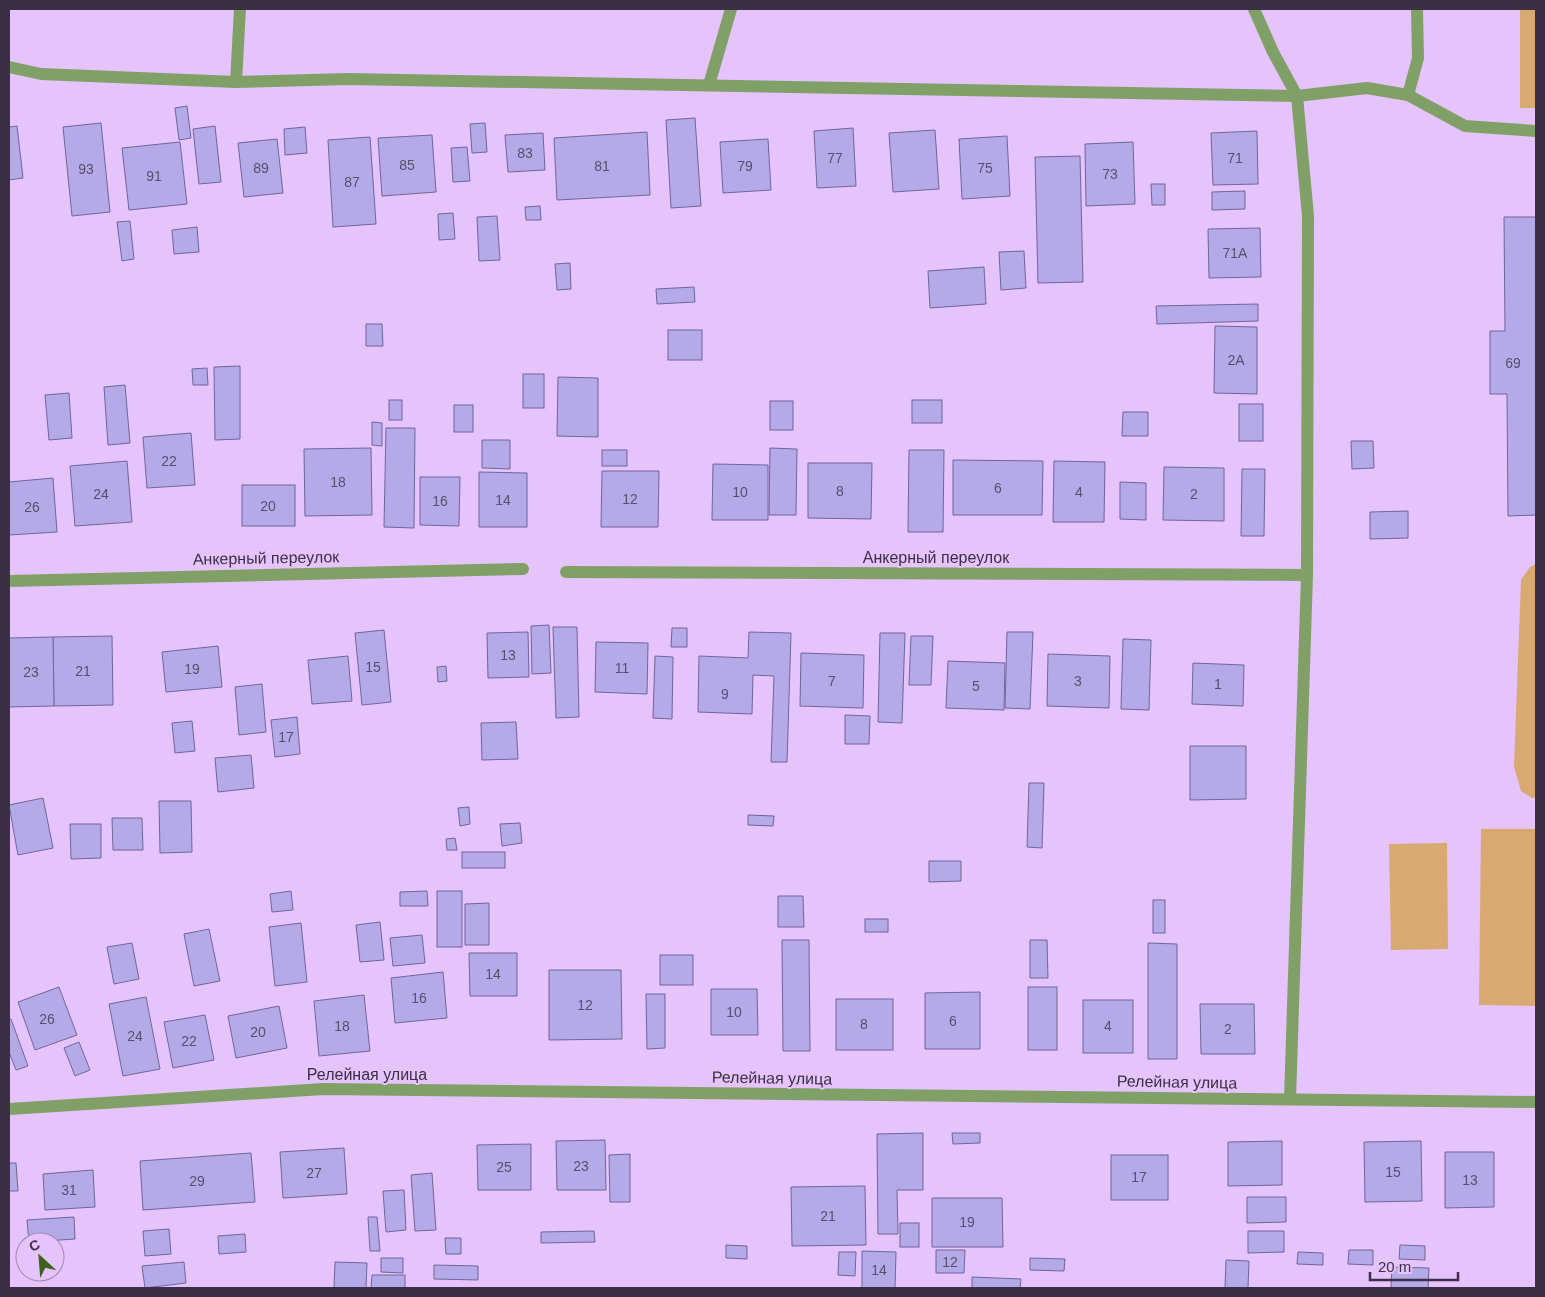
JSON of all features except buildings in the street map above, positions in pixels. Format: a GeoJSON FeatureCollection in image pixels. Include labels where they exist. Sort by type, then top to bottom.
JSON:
{"type":"FeatureCollection","features":[{"type":"Feature","properties":{"kind":"street"},"geometry":{"type":"LineString","coordinates":[[236,82],[240,9]]}},
{"type":"Feature","properties":{"kind":"street"},"geometry":{"type":"LineString","coordinates":[[709,85],[731,9]]}},
{"type":"Feature","properties":{"kind":"street"},"geometry":{"type":"LineString","coordinates":[[1254,9],[1273,52],[1297,96],[1308,216],[1307,574],[1290,1099]]}},
{"type":"Feature","properties":{"kind":"street"},"geometry":{"type":"LineString","coordinates":[[1408,95],[1418,58],[1417,9]]}},
{"type":"Feature","properties":{"kind":"street"},"geometry":{"type":"LineString","coordinates":[[9,67],[41,74],[236,82],[350,79],[1297,96],[1367,88],[1408,95],[1465,126],[1536,131]]}},
{"type":"Feature","properties":{"kind":"street","name":"Анкерный переулок"},"geometry":{"type":"LineString","coordinates":[[9,581],[523,569]]}},
{"type":"Feature","properties":{"kind":"street","name":"Анкерный переулок"},"geometry":{"type":"LineString","coordinates":[[566,572],[1307,574]]}},
{"type":"Feature","properties":{"kind":"street","name":"Релейная улица"},"geometry":{"type":"LineString","coordinates":[[9,1109],[323,1089],[1536,1102]]}},
{"type":"Feature","properties":{"kind":"shaded area"},"geometry":{"type":"Polygon","coordinates":[[[1520,9],[1536,9],[1536,108],[1520,108],[1520,9]]]}},
{"type":"Feature","properties":{"kind":"shaded area"},"geometry":{"type":"Polygon","coordinates":[[[1536,564],[1536,798],[1532,798],[1521,791],[1514,767],[1521,580],[1530,567],[1536,564]]]}},
{"type":"Feature","properties":{"kind":"shaded area"},"geometry":{"type":"Polygon","coordinates":[[[1481,829],[1536,829],[1536,1006],[1479,1005],[1481,829]]]}},
{"type":"Feature","properties":{"kind":"shaded area"},"geometry":{"type":"Polygon","coordinates":[[[1447,843],[1448,949],[1391,950],[1389,844],[1447,843]]]}}]}
